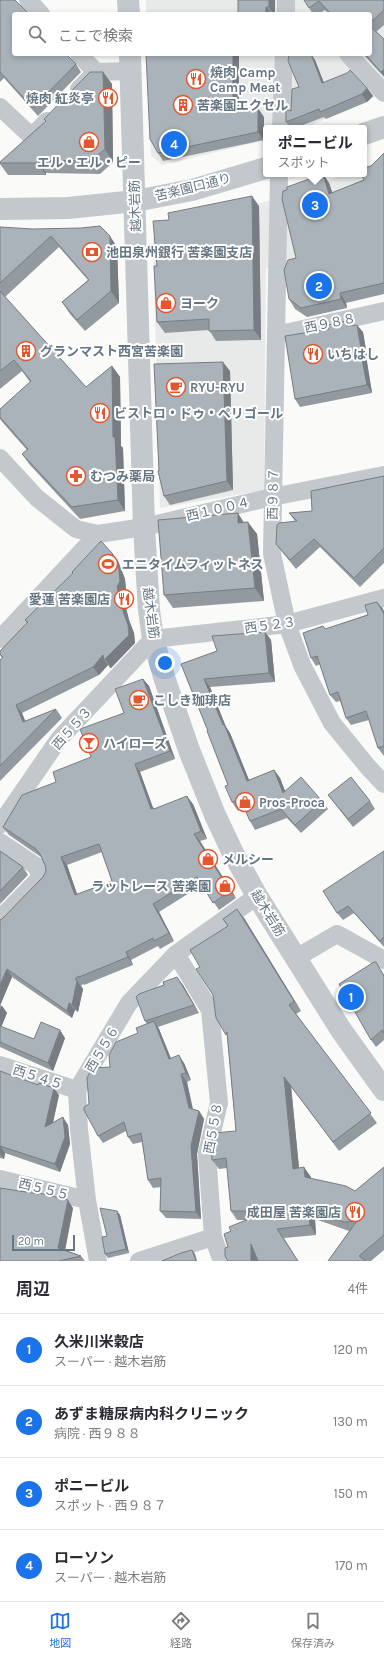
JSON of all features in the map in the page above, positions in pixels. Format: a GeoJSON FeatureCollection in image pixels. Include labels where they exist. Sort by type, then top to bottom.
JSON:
{"type":"FeatureCollection","features":[{"type":"Feature","properties":{"kind":"street"},"geometry":{"type":"LineString","coordinates":[[28,0],[39,12]]}},
{"type":"Feature","properties":{"kind":"street"},"geometry":{"type":"LineString","coordinates":[[128,0],[129,12]]}},
{"type":"Feature","properties":{"kind":"street"},"geometry":{"type":"LineString","coordinates":[[286,0],[286,12]]}},
{"type":"Feature","properties":{"kind":"street"},"geometry":{"type":"LineString","coordinates":[[81,56],[96,72]]}},
{"type":"Feature","properties":{"kind":"street"},"geometry":{"type":"LineString","coordinates":[[281,125],[284,56]]}},
{"type":"Feature","properties":{"kind":"street"},"geometry":{"type":"LineString","coordinates":[[350,56],[384,93]]}},
{"type":"Feature","properties":{"kind":"street"},"geometry":{"type":"LineString","coordinates":[[0,107],[32,137],[96,72],[131,62]]}},
{"type":"Feature","properties":{"kind":"street","name":"越木岩筋"},"geometry":{"type":"LineString","coordinates":[[131,62],[144,527],[148,603],[153,638],[177,716],[215,815],[232,851],[257,896],[341,1030],[384,1090]]}},
{"type":"Feature","properties":{"kind":"street"},"geometry":{"type":"LineString","coordinates":[[367,133],[384,127]]}},
{"type":"Feature","properties":{"kind":"street","name":"苦楽園口通り"},"geometry":{"type":"LineString","coordinates":[[0,209],[68,208],[135,200],[192,190],[263,169]]}},
{"type":"Feature","properties":{"kind":"street","name":"西９８７"},"geometry":{"type":"LineString","coordinates":[[279,177],[272,554],[286,624],[302,665],[332,723],[368,767],[383,781]]}},
{"type":"Feature","properties":{"kind":"street","name":"西９８８"},"geometry":{"type":"LineString","coordinates":[[276,335],[384,311]]}},
{"type":"Feature","properties":{"kind":"street"},"geometry":{"type":"LineString","coordinates":[[0,458],[37,498],[76,529],[98,534]]}},
{"type":"Feature","properties":{"kind":"street","name":"西１００４"},"geometry":{"type":"LineString","coordinates":[[98,534],[144,527],[272,497],[384,474]]}},
{"type":"Feature","properties":{"kind":"street"},"geometry":{"type":"LineString","coordinates":[[0,639],[98,534]]}},
{"type":"Feature","properties":{"kind":"street","name":"西５２３"},"geometry":{"type":"LineString","coordinates":[[153,638],[286,624],[384,598]]}},
{"type":"Feature","properties":{"kind":"street","name":"西５５３"},"geometry":{"type":"LineString","coordinates":[[0,825],[59,739],[153,638]]}},
{"type":"Feature","properties":{"kind":"street"},"geometry":{"type":"LineString","coordinates":[[0,842],[36,866],[41,877],[0,919]]}},
{"type":"Feature","properties":{"kind":"street","name":"西５５６"},"geometry":{"type":"LineString","coordinates":[[77,1090],[129,1003],[176,954],[257,896]]}},
{"type":"Feature","properties":{"kind":"street"},"geometry":{"type":"LineString","coordinates":[[296,958],[338,934],[384,960]]}},
{"type":"Feature","properties":{"kind":"street","name":"西５５８"},"geometry":{"type":"LineString","coordinates":[[176,954],[210,1010],[219,1103],[207,1153],[213,1237],[222,1261]]}},
{"type":"Feature","properties":{"kind":"street","name":"西５４５"},"geometry":{"type":"LineString","coordinates":[[0,1065],[77,1090]]}},
{"type":"Feature","properties":{"kind":"street"},"geometry":{"type":"LineString","coordinates":[[77,1090],[79,1129],[87,1200],[98,1261]]}},
{"type":"Feature","properties":{"kind":"street","name":"西５５５"},"geometry":{"type":"LineString","coordinates":[[0,1179],[87,1200]]}},
{"type":"Feature","properties":{"kind":"street"},"geometry":{"type":"LineString","coordinates":[[139,1261],[213,1237]]}},
{"type":"Feature","properties":{"kind":"shaded area"},"geometry":{"type":"Polygon","coordinates":[[[146,0],[384,0],[384,93],[312,125],[263,125],[263,141],[162,165],[151,155],[147,56],[372,56],[372,12],[146,12],[146,0]]]}},
{"type":"Feature","properties":{"kind":"shaded area"},"geometry":{"type":"Polygon","coordinates":[[[384,159],[384,241],[266,268],[264,490],[160,508],[153,238],[162,224],[269,201],[337,177],[367,177],[367,167],[384,159]]]}},
{"type":"Feature","properties":{"kind":"building"},"geometry":{"type":"Polygon","coordinates":[[[0,0],[15,0],[27,12],[12,12],[12,56],[68,56],[76,64],[33,108],[0,72],[0,0]]]}},
{"type":"Feature","properties":{"kind":"building"},"geometry":{"type":"Polygon","coordinates":[[[238,0],[269,0],[269,7],[266,7],[266,12],[238,12],[238,0]]]}},
{"type":"Feature","properties":{"kind":"building"},"geometry":{"type":"Polygon","coordinates":[[[304,0],[384,0],[384,10],[372,21],[372,12],[329,12],[319,1],[309,8],[304,0]]]}},
{"type":"Feature","properties":{"kind":"building"},"geometry":{"type":"Polygon","coordinates":[[[372,28],[384,39],[384,71],[383,70],[381,72],[367,56],[372,56],[372,28]]]}},
{"type":"Feature","properties":{"kind":"building"},"geometry":{"type":"Polygon","coordinates":[[[146,56],[233,56],[233,107],[258,108],[258,132],[158,153],[150,139],[146,56]]]}},
{"type":"Feature","properties":{"kind":"building"},"geometry":{"type":"Polygon","coordinates":[[[289,56],[312,56],[322,83],[347,73],[350,70],[367,88],[362,94],[320,112],[319,109],[286,122],[286,110],[291,111],[292,89],[299,87],[288,61],[289,56]]]}},
{"type":"Feature","properties":{"kind":"building"},"geometry":{"type":"Polygon","coordinates":[[[90,72],[103,72],[105,149],[91,161],[38,160],[38,163],[0,163],[46,121],[44,119],[90,72]]]}},
{"type":"Feature","properties":{"kind":"building"},"geometry":{"type":"Polygon","coordinates":[[[384,153],[384,283],[340,293],[341,299],[301,308],[289,299],[284,270],[288,260],[296,258],[282,199],[283,191],[287,190],[287,187],[315,177],[324,177],[329,194],[364,180],[362,177],[367,177],[367,167],[371,166],[384,153]]]}},
{"type":"Feature","properties":{"kind":"building"},"geometry":{"type":"Polygon","coordinates":[[[252,196],[254,330],[209,331],[209,319],[157,322],[154,266],[157,266],[153,221],[169,220],[168,213],[252,196]]]}},
{"type":"Feature","properties":{"kind":"building"},"geometry":{"type":"Polygon","coordinates":[[[100,226],[110,236],[111,291],[77,320],[62,302],[89,280],[51,236],[0,283],[0,227],[33,229],[100,226]]]}},
{"type":"Feature","properties":{"kind":"building"},"geometry":{"type":"Polygon","coordinates":[[[0,291],[86,387],[112,366],[113,437],[115,437],[118,500],[72,507],[22,454],[28,449],[0,417],[0,409],[31,381],[14,360],[0,371],[0,291]]]}},
{"type":"Feature","properties":{"kind":"building"},"geometry":{"type":"Polygon","coordinates":[[[346,321],[347,326],[357,325],[367,385],[295,399],[285,336],[329,329],[324,326],[346,321]]]}},
{"type":"Feature","properties":{"kind":"building"},"geometry":{"type":"Polygon","coordinates":[[[223,362],[227,481],[164,496],[158,471],[154,364],[223,362]]]}},
{"type":"Feature","properties":{"kind":"building"},"geometry":{"type":"Polygon","coordinates":[[[384,476],[384,548],[354,578],[314,539],[290,560],[276,544],[277,525],[279,523],[297,521],[289,513],[312,511],[311,491],[384,476]]]}},
{"type":"Feature","properties":{"kind":"building"},"geometry":{"type":"Polygon","coordinates":[[[238,513],[238,523],[248,522],[255,588],[164,595],[158,520],[238,513]]]}},
{"type":"Feature","properties":{"kind":"building"},"geometry":{"type":"Polygon","coordinates":[[[101,541],[112,553],[119,570],[120,581],[117,587],[128,625],[129,635],[104,660],[103,655],[93,667],[16,705],[23,722],[56,709],[0,766],[0,660],[3,657],[0,654],[0,651],[28,622],[25,620],[73,573],[72,572],[101,541]]]}},
{"type":"Feature","properties":{"kind":"building"},"geometry":{"type":"Polygon","coordinates":[[[377,602],[384,614],[384,746],[378,748],[366,711],[346,718],[338,692],[330,695],[317,656],[311,658],[303,633],[323,626],[325,629],[368,615],[365,605],[377,602]]]}},
{"type":"Feature","properties":{"kind":"building"},"geometry":{"type":"Polygon","coordinates":[[[265,632],[269,673],[204,679],[247,781],[274,770],[283,793],[301,777],[322,801],[295,825],[281,809],[250,821],[240,799],[232,802],[225,786],[228,785],[181,664],[217,651],[212,636],[265,632]]]}},
{"type":"Feature","properties":{"kind":"building"},"geometry":{"type":"Polygon","coordinates":[[[143,679],[170,751],[135,764],[151,809],[187,796],[201,831],[194,834],[230,891],[213,903],[197,877],[153,904],[169,933],[154,941],[153,938],[126,952],[128,957],[79,976],[75,979],[77,981],[72,1005],[69,1003],[67,1011],[7,969],[0,985],[0,920],[43,877],[46,871],[40,854],[36,849],[3,827],[22,795],[56,782],[53,772],[91,757],[80,729],[124,713],[115,689],[143,679]],[[99,844],[61,857],[75,895],[112,881],[99,844]]]}},
{"type":"Feature","properties":{"kind":"building"},"geometry":{"type":"Polygon","coordinates":[[[351,777],[370,801],[348,819],[328,795],[351,777]]]}},
{"type":"Feature","properties":{"kind":"building"},"geometry":{"type":"Polygon","coordinates":[[[0,851],[23,867],[0,891],[0,851]]]}},
{"type":"Feature","properties":{"kind":"building"},"geometry":{"type":"Polygon","coordinates":[[[384,851],[384,937],[380,941],[348,906],[337,913],[323,891],[384,851]]]}},
{"type":"Feature","properties":{"kind":"building"},"geometry":{"type":"Polygon","coordinates":[[[237,909],[294,1001],[289,1005],[371,1113],[333,1142],[284,1077],[293,1169],[304,1167],[305,1177],[346,1186],[355,1191],[384,1167],[384,1235],[359,1256],[366,1261],[328,1261],[357,1221],[344,1222],[308,1210],[310,1225],[277,1229],[298,1261],[258,1261],[251,1244],[251,1261],[228,1261],[225,1256],[225,1248],[228,1247],[224,1234],[231,1231],[229,1227],[268,1211],[231,1211],[226,1158],[212,1160],[211,1144],[214,1133],[236,1131],[227,1032],[226,1035],[216,1018],[213,995],[196,969],[200,967],[190,950],[228,926],[223,919],[237,909]]]}},
{"type":"Feature","properties":{"kind":"building"},"geometry":{"type":"Polygon","coordinates":[[[376,962],[384,976],[384,1033],[382,1030],[371,1040],[339,984],[376,962]]]}},
{"type":"Feature","properties":{"kind":"building"},"geometry":{"type":"Polygon","coordinates":[[[177,977],[194,1005],[145,1021],[136,997],[139,994],[164,985],[163,982],[177,977]]]}},
{"type":"Feature","properties":{"kind":"building"},"geometry":{"type":"Polygon","coordinates":[[[154,1021],[169,1059],[179,1055],[186,1073],[181,1074],[189,1108],[199,1111],[191,1146],[196,1212],[160,1211],[161,1178],[148,1180],[141,1133],[128,1137],[124,1122],[98,1136],[84,1110],[84,1107],[89,1104],[87,1078],[92,1068],[110,1067],[109,1055],[116,1042],[138,1033],[136,1028],[154,1021]]]}},
{"type":"Feature","properties":{"kind":"building"},"geometry":{"type":"Polygon","coordinates":[[[41,1022],[60,1030],[48,1063],[0,1042],[0,1026],[34,1039],[41,1022]]]}},
{"type":"Feature","properties":{"kind":"building"},"geometry":{"type":"Polygon","coordinates":[[[0,1071],[38,1085],[39,1083],[54,1088],[45,1127],[63,1117],[65,1137],[55,1164],[0,1146],[0,1071]]]}},
{"type":"Feature","properties":{"kind":"building"},"geometry":{"type":"Polygon","coordinates":[[[0,1188],[39,1193],[68,1200],[58,1248],[81,1256],[59,1261],[0,1261],[0,1188]]]}},
{"type":"Feature","properties":{"kind":"building"},"geometry":{"type":"Polygon","coordinates":[[[100,1208],[117,1211],[126,1249],[105,1254],[102,1237],[107,1236],[100,1208]]]}},
{"type":"Feature","properties":{"kind":"building"},"geometry":{"type":"Polygon","coordinates":[[[192,1250],[196,1261],[162,1261],[181,1253],[192,1250]]]}},
{"type":"Feature","properties":{"kind":"place","name":"焼肉 Camp Camp Meat"},"geometry":{"type":"Point","coordinates":[196,79]}},
{"type":"Feature","properties":{"kind":"place","name":"焼肉 紅炎亭"},"geometry":{"type":"Point","coordinates":[108,98]}},
{"type":"Feature","properties":{"kind":"place","name":"苦楽園エクセル"},"geometry":{"type":"Point","coordinates":[183,105]}},
{"type":"Feature","properties":{"kind":"place","name":"エル・エル・ピー"},"geometry":{"type":"Point","coordinates":[89,142]}},
{"type":"Feature","properties":{"kind":"place","name":"ローソン"},"geometry":{"type":"Point","coordinates":[174,144]}},
{"type":"Feature","properties":{"kind":"place","name":"ポニービル"},"geometry":{"type":"Point","coordinates":[315,205]}},
{"type":"Feature","properties":{"kind":"place","name":"池田泉州銀行 苦楽園支店"},"geometry":{"type":"Point","coordinates":[92,252]}},
{"type":"Feature","properties":{"kind":"place","name":"あずま糖尿病内科クリニック"},"geometry":{"type":"Point","coordinates":[319,286]}},
{"type":"Feature","properties":{"kind":"place","name":"ヨーク"},"geometry":{"type":"Point","coordinates":[166,303]}},
{"type":"Feature","properties":{"kind":"place","name":"グランマスト西宮苦楽園"},"geometry":{"type":"Point","coordinates":[26,351]}},
{"type":"Feature","properties":{"kind":"place","name":"いちはし"},"geometry":{"type":"Point","coordinates":[313,354]}},
{"type":"Feature","properties":{"kind":"place","name":"RYU-RYU"},"geometry":{"type":"Point","coordinates":[176,387]}},
{"type":"Feature","properties":{"kind":"place","name":"ビストロ・ドゥ・ペリゴール"},"geometry":{"type":"Point","coordinates":[100,413]}},
{"type":"Feature","properties":{"kind":"place","name":"むつみ薬局"},"geometry":{"type":"Point","coordinates":[76,476]}},
{"type":"Feature","properties":{"kind":"place","name":"エニタイムフィットネス"},"geometry":{"type":"Point","coordinates":[108,564]}},
{"type":"Feature","properties":{"kind":"place","name":"愛蓮 苦楽園店"},"geometry":{"type":"Point","coordinates":[124,599]}},
{"type":"Feature","properties":{"kind":"place","name":"こしき珈琲店"},"geometry":{"type":"Point","coordinates":[139,700]}},
{"type":"Feature","properties":{"kind":"place","name":"ハイローズ"},"geometry":{"type":"Point","coordinates":[89,743]}},
{"type":"Feature","properties":{"kind":"place","name":"Pros-Proca"},"geometry":{"type":"Point","coordinates":[245,802]}},
{"type":"Feature","properties":{"kind":"place","name":"メルシー"},"geometry":{"type":"Point","coordinates":[208,859]}},
{"type":"Feature","properties":{"kind":"place","name":"ラットレース 苦楽園"},"geometry":{"type":"Point","coordinates":[225,886]}},
{"type":"Feature","properties":{"kind":"place","name":"久米川米穀店"},"geometry":{"type":"Point","coordinates":[351,997]}},
{"type":"Feature","properties":{"kind":"place","name":"成田屋 苦楽園店"},"geometry":{"type":"Point","coordinates":[355,1212]}}]}
